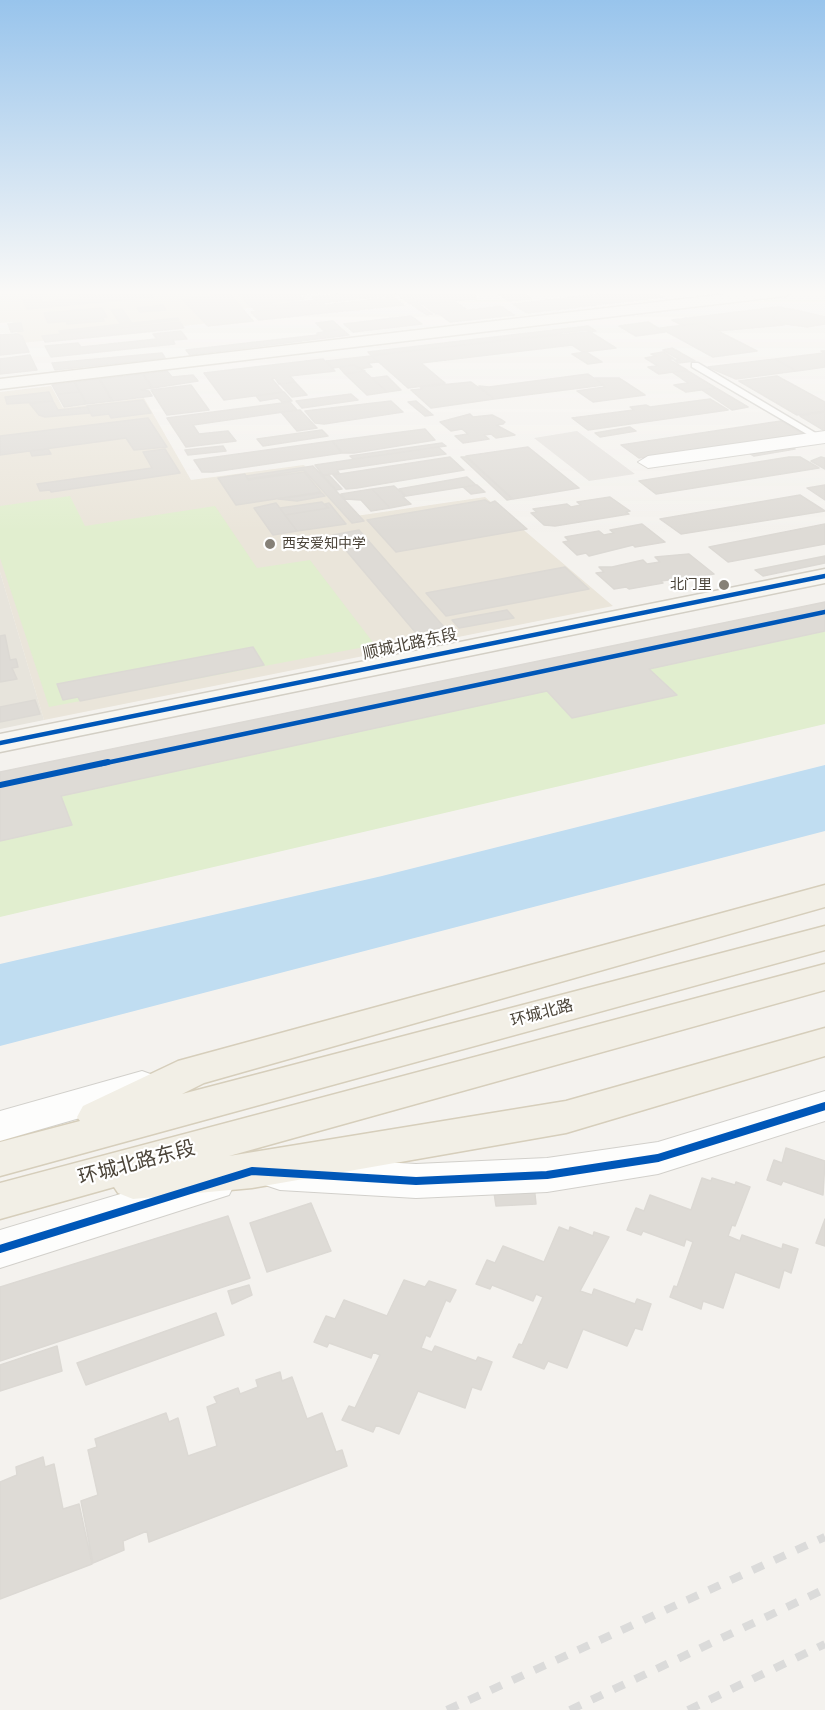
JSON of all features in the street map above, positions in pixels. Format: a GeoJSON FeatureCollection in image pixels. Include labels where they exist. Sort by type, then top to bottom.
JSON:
{"type":"FeatureCollection","features":[{"type":"Feature","properties":{"kind":"main road"},"geometry":{"type":"LineString","coordinates":[[192,1072],[825,896]]}},
{"type":"Feature","properties":{"kind":"main road","name":"环城北路"},"geometry":{"type":"LineString","coordinates":[[260,1089],[825,939]]}},
{"type":"Feature","properties":{"kind":"main road","name":"环城北路东段"},"geometry":{"type":"LineString","coordinates":[[18,1156],[274,1129],[825,977]]}},
{"type":"Feature","properties":{"kind":"main road"},"geometry":{"type":"LineString","coordinates":[[18,1156],[252,1171],[566,1117],[825,1042]]}},
{"type":"Feature","properties":{"kind":"main road","name":"环城北路东段"},"geometry":{"type":"LineString","coordinates":[[18,1156],[260,1089]]}},
{"type":"Feature","properties":{"kind":"main road","name":"环城北路东段"},"geometry":{"type":"LineString","coordinates":[[0,1201],[18,1156]]}},
{"type":"Feature","properties":{"kind":"street"},"geometry":{"type":"LineString","coordinates":[[0,384],[104,372]]}},
{"type":"Feature","properties":{"kind":"street"},"geometry":{"type":"LineString","coordinates":[[648,462],[823,437]]}},
{"type":"Feature","properties":{"kind":"street","name":"顺城北路东段"},"geometry":{"type":"LineString","coordinates":[[0,743],[825,576]]}},
{"type":"Feature","properties":{"kind":"street"},"geometry":{"type":"LineString","coordinates":[[18,1156],[192,1072]]}},
{"type":"Feature","properties":{"kind":"street"},"geometry":{"type":"LineString","coordinates":[[0,1249],[252,1171],[416,1181],[547,1175],[658,1158],[825,1106]]}},
{"type":"Feature","properties":{"kind":"lane"},"geometry":{"type":"LineString","coordinates":[[707,372],[823,437]]}},
{"type":"Feature","properties":{"kind":"shaded area","name":"西安爱知中学"},"geometry":{"type":"Polygon","coordinates":[[[51,386],[63,408],[144,398],[191,480],[304,465],[349,517],[485,497],[613,606],[44,720],[0,572],[0,392],[51,386]]]}},
{"type":"Feature","properties":{"kind":"shaded area"},"geometry":{"type":"Polygon","coordinates":[[[577,431],[635,474],[589,481],[534,438],[577,431]]]}},
{"type":"Feature","properties":{"kind":"shaded area"},"geometry":{"type":"Polygon","coordinates":[[[0,572],[44,720],[0,729],[0,572]]]}},
{"type":"Feature","properties":{"kind":"green space"},"geometry":{"type":"Polygon","coordinates":[[[70,496],[85,526],[215,506],[257,568],[310,560],[375,645],[49,707],[0,558],[0,506],[70,496]]]}},
{"type":"Feature","properties":{"kind":"green space"},"geometry":{"type":"Polygon","coordinates":[[[825,631],[825,724],[0,917],[0,841],[71,824],[61,796],[547,691],[676,695],[649,669],[825,631]]]}},
{"type":"Feature","properties":{"kind":"water"},"geometry":{"type":"Polygon","coordinates":[[[825,765],[825,831],[0,1046],[0,964],[382,876],[825,765]]]}},
{"type":"Feature","properties":{"kind":"building"},"geometry":{"type":"Polygon","coordinates":[[[168,372],[172,377],[193,375],[198,381],[153,388],[143,374],[168,372]]]}},
{"type":"Feature","properties":{"kind":"building"},"geometry":{"type":"Polygon","coordinates":[[[328,372],[290,376],[295,382],[279,384],[275,378],[272,379],[283,392],[224,400],[204,373],[328,372]]]}},
{"type":"Feature","properties":{"kind":"building"},"geometry":{"type":"Polygon","coordinates":[[[365,372],[387,392],[367,395],[345,374],[365,372]]]}},
{"type":"Feature","properties":{"kind":"building"},"geometry":{"type":"Polygon","coordinates":[[[390,372],[432,372],[445,383],[408,388],[390,372]]]}},
{"type":"Feature","properties":{"kind":"building"},"geometry":{"type":"Polygon","coordinates":[[[672,372],[689,372],[716,388],[686,392],[674,385],[688,383],[672,372]]]}},
{"type":"Feature","properties":{"kind":"building"},"geometry":{"type":"Polygon","coordinates":[[[719,372],[790,372],[736,379],[719,372]]]}},
{"type":"Feature","properties":{"kind":"building"},"geometry":{"type":"Polygon","coordinates":[[[142,374],[152,388],[141,390],[149,391],[152,396],[113,401],[100,379],[142,374]]]}},
{"type":"Feature","properties":{"kind":"building"},"geometry":{"type":"Polygon","coordinates":[[[588,374],[604,385],[494,399],[479,386],[489,387],[588,374]]]}},
{"type":"Feature","properties":{"kind":"building"},"geometry":{"type":"Polygon","coordinates":[[[387,376],[401,390],[387,392],[372,378],[387,376]]]}},
{"type":"Feature","properties":{"kind":"building"},"geometry":{"type":"Polygon","coordinates":[[[777,376],[825,402],[825,411],[797,415],[739,381],[777,376]]]}},
{"type":"Feature","properties":{"kind":"building"},"geometry":{"type":"Polygon","coordinates":[[[595,378],[619,378],[645,395],[593,402],[577,391],[605,387],[595,378]]]}},
{"type":"Feature","properties":{"kind":"building"},"geometry":{"type":"Polygon","coordinates":[[[99,379],[112,401],[87,404],[75,382],[99,379]]]}},
{"type":"Feature","properties":{"kind":"building"},"geometry":{"type":"Polygon","coordinates":[[[74,382],[80,392],[57,394],[52,385],[74,382]]]}},
{"type":"Feature","properties":{"kind":"building"},"geometry":{"type":"Polygon","coordinates":[[[295,382],[307,395],[292,397],[280,384],[295,382]]]}},
{"type":"Feature","properties":{"kind":"building"},"geometry":{"type":"Polygon","coordinates":[[[471,382],[494,399],[431,408],[411,390],[422,389],[420,387],[471,382]]]}},
{"type":"Feature","properties":{"kind":"building"},"geometry":{"type":"Polygon","coordinates":[[[191,385],[209,410],[167,415],[151,390],[191,385]]]}},
{"type":"Feature","properties":{"kind":"building"},"geometry":{"type":"Polygon","coordinates":[[[716,388],[748,407],[732,410],[702,390],[716,388]]]}},
{"type":"Feature","properties":{"kind":"building"},"geometry":{"type":"Polygon","coordinates":[[[49,392],[53,401],[7,404],[5,397],[49,392]]]}},
{"type":"Feature","properties":{"kind":"building"},"geometry":{"type":"Polygon","coordinates":[[[80,392],[86,404],[64,407],[57,394],[80,392]]]}},
{"type":"Feature","properties":{"kind":"building"},"geometry":{"type":"Polygon","coordinates":[[[284,392],[292,401],[282,402],[278,398],[260,401],[256,396],[284,392]]]}},
{"type":"Feature","properties":{"kind":"building"},"geometry":{"type":"Polygon","coordinates":[[[351,394],[358,400],[302,408],[296,401],[351,394]]]}},
{"type":"Feature","properties":{"kind":"building"},"geometry":{"type":"Polygon","coordinates":[[[710,399],[728,410],[588,430],[572,418],[634,410],[630,407],[646,405],[650,407],[710,399]]]}},
{"type":"Feature","properties":{"kind":"building"},"geometry":{"type":"Polygon","coordinates":[[[143,400],[151,413],[111,418],[109,414],[92,416],[87,406],[143,400]]]}},
{"type":"Feature","properties":{"kind":"building"},"geometry":{"type":"Polygon","coordinates":[[[53,401],[58,410],[87,407],[90,413],[45,417],[39,415],[30,404],[53,401]]]}},
{"type":"Feature","properties":{"kind":"building"},"geometry":{"type":"Polygon","coordinates":[[[391,401],[403,412],[324,424],[315,423],[305,411],[391,401]]]}},
{"type":"Feature","properties":{"kind":"building"},"geometry":{"type":"Polygon","coordinates":[[[416,401],[433,415],[425,416],[408,402],[416,401]]]}},
{"type":"Feature","properties":{"kind":"building"},"geometry":{"type":"Polygon","coordinates":[[[290,402],[297,410],[193,425],[199,434],[228,431],[236,441],[186,447],[167,418],[290,402]]]}},
{"type":"Feature","properties":{"kind":"building"},"geometry":{"type":"Polygon","coordinates":[[[300,410],[317,428],[297,431],[281,412],[300,410]]]}},
{"type":"Feature","properties":{"kind":"building"},"geometry":{"type":"Polygon","coordinates":[[[825,412],[825,431],[800,416],[825,412]]]}},
{"type":"Feature","properties":{"kind":"building"},"geometry":{"type":"Polygon","coordinates":[[[470,414],[473,417],[492,415],[505,422],[496,425],[515,435],[496,438],[491,434],[484,435],[489,439],[463,443],[455,436],[468,434],[462,429],[451,431],[440,422],[470,414]]]}},
{"type":"Feature","properties":{"kind":"building"},"geometry":{"type":"Polygon","coordinates":[[[148,418],[167,447],[134,450],[126,438],[0,455],[0,436],[148,418]]]}},
{"type":"Feature","properties":{"kind":"building"},"geometry":{"type":"Polygon","coordinates":[[[781,421],[803,434],[639,458],[621,445],[781,421]]]}},
{"type":"Feature","properties":{"kind":"building"},"geometry":{"type":"Polygon","coordinates":[[[630,427],[636,431],[600,437],[595,433],[630,427]]]}},
{"type":"Feature","properties":{"kind":"building"},"geometry":{"type":"Polygon","coordinates":[[[425,429],[435,440],[354,453],[343,453],[332,441],[425,429]]]}},
{"type":"Feature","properties":{"kind":"building"},"geometry":{"type":"Polygon","coordinates":[[[322,430],[328,436],[263,446],[257,439],[322,430]]]}},
{"type":"Feature","properties":{"kind":"building"},"geometry":{"type":"Polygon","coordinates":[[[332,441],[342,453],[213,472],[202,472],[194,460],[332,441]]]}},
{"type":"Feature","properties":{"kind":"building"},"geometry":{"type":"Polygon","coordinates":[[[442,443],[446,446],[353,459],[350,456],[442,443]]]}},
{"type":"Feature","properties":{"kind":"building"},"geometry":{"type":"Polygon","coordinates":[[[787,444],[795,449],[754,456],[746,451],[787,444]]]}},
{"type":"Feature","properties":{"kind":"building"},"geometry":{"type":"Polygon","coordinates":[[[223,446],[226,451],[188,455],[185,450],[223,446]]]}},
{"type":"Feature","properties":{"kind":"building"},"geometry":{"type":"Polygon","coordinates":[[[438,447],[446,454],[337,470],[339,473],[323,475],[315,465],[438,447]]]}},
{"type":"Feature","properties":{"kind":"building"},"geometry":{"type":"Polygon","coordinates":[[[528,447],[579,488],[513,499],[466,456],[528,447]]]}},
{"type":"Feature","properties":{"kind":"building"},"geometry":{"type":"Polygon","coordinates":[[[48,449],[51,454],[32,456],[30,451],[48,449]]]}},
{"type":"Feature","properties":{"kind":"building"},"geometry":{"type":"Polygon","coordinates":[[[165,449],[180,473],[51,492],[50,490],[40,491],[37,484],[152,468],[143,452],[165,449]]]}},
{"type":"Feature","properties":{"kind":"building"},"geometry":{"type":"Polygon","coordinates":[[[450,457],[464,470],[346,489],[333,475],[450,457]]]}},
{"type":"Feature","properties":{"kind":"building"},"geometry":{"type":"Polygon","coordinates":[[[461,457],[466,457],[512,499],[507,500],[461,457]]]}},
{"type":"Feature","properties":{"kind":"building"},"geometry":{"type":"Polygon","coordinates":[[[800,457],[819,468],[656,494],[639,481],[800,457]]]}},
{"type":"Feature","properties":{"kind":"building"},"geometry":{"type":"Polygon","coordinates":[[[821,457],[825,458],[825,469],[811,461],[821,457]]]}},
{"type":"Feature","properties":{"kind":"building"},"geometry":{"type":"Polygon","coordinates":[[[313,466],[364,521],[352,523],[304,470],[248,479],[246,476],[313,466]]]}},
{"type":"Feature","properties":{"kind":"building"},"geometry":{"type":"Polygon","coordinates":[[[304,472],[321,492],[236,505],[218,478],[245,474],[248,480],[304,472]]]}},
{"type":"Feature","properties":{"kind":"building"},"geometry":{"type":"Polygon","coordinates":[[[323,475],[329,475],[342,489],[336,490],[323,475]]]}},
{"type":"Feature","properties":{"kind":"building"},"geometry":{"type":"Polygon","coordinates":[[[467,477],[476,485],[406,496],[399,489],[467,477]]]}},
{"type":"Feature","properties":{"kind":"building"},"geometry":{"type":"Polygon","coordinates":[[[477,485],[485,492],[471,494],[463,487],[477,485]]]}},
{"type":"Feature","properties":{"kind":"building"},"geometry":{"type":"Polygon","coordinates":[[[825,485],[825,500],[807,488],[825,485]]]}},
{"type":"Feature","properties":{"kind":"building"},"geometry":{"type":"Polygon","coordinates":[[[394,486],[411,504],[390,508],[372,489],[394,486]]]}},
{"type":"Feature","properties":{"kind":"building"},"geometry":{"type":"Polygon","coordinates":[[[372,489],[390,508],[371,511],[361,500],[345,499],[341,494],[372,489]]]}},
{"type":"Feature","properties":{"kind":"building"},"geometry":{"type":"Polygon","coordinates":[[[322,493],[325,496],[297,501],[278,499],[322,493]]]}},
{"type":"Feature","properties":{"kind":"building"},"geometry":{"type":"Polygon","coordinates":[[[800,495],[825,511],[681,534],[660,519],[800,495]]]}},
{"type":"Feature","properties":{"kind":"building"},"geometry":{"type":"Polygon","coordinates":[[[610,497],[630,511],[626,512],[629,514],[555,526],[544,525],[531,513],[537,512],[533,509],[567,504],[571,507],[581,505],[577,502],[610,497]]]}},
{"type":"Feature","properties":{"kind":"building"},"geometry":{"type":"Polygon","coordinates":[[[485,500],[490,503],[495,501],[527,529],[396,552],[367,520],[485,500]]]}},
{"type":"Feature","properties":{"kind":"building"},"geometry":{"type":"Polygon","coordinates":[[[322,502],[328,508],[285,515],[280,508],[322,502]]]}},
{"type":"Feature","properties":{"kind":"building"},"geometry":{"type":"Polygon","coordinates":[[[276,503],[297,531],[273,535],[254,508],[276,503]]]}},
{"type":"Feature","properties":{"kind":"building"},"geometry":{"type":"Polygon","coordinates":[[[329,503],[346,524],[297,531],[285,515],[329,508],[325,504],[329,503]]]}},
{"type":"Feature","properties":{"kind":"building"},"geometry":{"type":"Polygon","coordinates":[[[642,524],[665,542],[635,547],[633,545],[589,556],[586,553],[577,555],[563,542],[569,541],[565,537],[599,531],[604,535],[614,533],[610,530],[642,524]]]}},
{"type":"Feature","properties":{"kind":"building"},"geometry":{"type":"Polygon","coordinates":[[[825,524],[825,544],[728,562],[709,547],[825,524]]]}},
{"type":"Feature","properties":{"kind":"building"},"geometry":{"type":"Polygon","coordinates":[[[359,530],[444,627],[416,633],[333,535],[359,530]]]}},
{"type":"Feature","properties":{"kind":"building"},"geometry":{"type":"Polygon","coordinates":[[[689,554],[714,574],[661,581],[663,583],[629,589],[626,587],[614,589],[596,573],[604,572],[599,567],[612,567],[643,560],[647,564],[660,562],[655,557],[689,554]]]}},
{"type":"Feature","properties":{"kind":"building"},"geometry":{"type":"Polygon","coordinates":[[[825,556],[825,563],[763,576],[755,570],[825,556]]]}},
{"type":"Feature","properties":{"kind":"building"},"geometry":{"type":"Polygon","coordinates":[[[565,567],[589,589],[446,616],[426,593],[565,567]]]}},
{"type":"Feature","properties":{"kind":"building"},"geometry":{"type":"Polygon","coordinates":[[[825,602],[825,631],[649,669],[677,695],[572,718],[547,691],[61,796],[72,825],[0,841],[0,772],[825,602]]]}},
{"type":"Feature","properties":{"kind":"building"},"geometry":{"type":"Polygon","coordinates":[[[507,610],[514,618],[459,628],[452,620],[507,610]]]}},
{"type":"Feature","properties":{"kind":"building"},"geometry":{"type":"Polygon","coordinates":[[[5,635],[10,660],[16,659],[18,667],[12,668],[17,679],[0,682],[0,636],[5,635]]]}},
{"type":"Feature","properties":{"kind":"building"},"geometry":{"type":"Polygon","coordinates":[[[253,647],[264,665],[80,701],[78,697],[63,700],[57,684],[253,647]]]}},
{"type":"Feature","properties":{"kind":"building"},"geometry":{"type":"Polygon","coordinates":[[[35,700],[40,714],[0,722],[0,707],[35,700]]]}},
{"type":"Feature","properties":{"kind":"building"},"geometry":{"type":"Polygon","coordinates":[[[786,1148],[825,1161],[823,1195],[783,1181],[781,1185],[767,1180],[774,1160],[782,1163],[786,1148]]]}},
{"type":"Feature","properties":{"kind":"building"},"geometry":{"type":"Polygon","coordinates":[[[702,1178],[711,1181],[712,1178],[735,1185],[736,1182],[750,1187],[735,1226],[732,1225],[728,1236],[740,1241],[742,1235],[782,1249],[783,1244],[798,1249],[791,1273],[784,1270],[779,1288],[735,1272],[723,1308],[703,1301],[701,1309],[670,1297],[674,1286],[677,1287],[693,1242],[686,1239],[684,1246],[643,1231],[641,1235],[627,1230],[636,1208],[644,1211],[650,1195],[691,1210],[702,1178]]]}},
{"type":"Feature","properties":{"kind":"building"},"geometry":{"type":"Polygon","coordinates":[[[534,1185],[536,1204],[496,1206],[493,1186],[534,1185]]]}},
{"type":"Feature","properties":{"kind":"building"},"geometry":{"type":"Polygon","coordinates":[[[311,1203],[331,1251],[267,1272],[250,1223],[311,1203]]]}},
{"type":"Feature","properties":{"kind":"building"},"geometry":{"type":"Polygon","coordinates":[[[228,1216],[250,1278],[0,1361],[0,1287],[228,1216]]]}},
{"type":"Feature","properties":{"kind":"building"},"geometry":{"type":"Polygon","coordinates":[[[825,1219],[825,1246],[816,1243],[825,1219]]]}},
{"type":"Feature","properties":{"kind":"building"},"geometry":{"type":"Polygon","coordinates":[[[559,1227],[569,1231],[570,1227],[593,1236],[594,1232],[609,1237],[580,1291],[592,1295],[594,1289],[635,1304],[637,1299],[651,1304],[642,1330],[635,1328],[627,1346],[583,1329],[567,1368],[548,1361],[544,1369],[513,1357],[519,1344],[522,1345],[543,1297],[536,1294],[533,1301],[492,1285],[490,1289],[476,1284],[487,1260],[495,1263],[503,1246],[544,1262],[559,1227]]]}},
{"type":"Feature","properties":{"kind":"building"},"geometry":{"type":"Polygon","coordinates":[[[404,1280],[425,1287],[429,1281],[456,1290],[450,1302],[446,1300],[430,1337],[426,1335],[421,1348],[432,1352],[435,1346],[476,1361],[478,1357],[492,1362],[481,1390],[472,1387],[465,1408],[418,1391],[399,1434],[376,1425],[373,1432],[342,1420],[349,1406],[355,1408],[380,1355],[373,1352],[371,1358],[329,1343],[327,1347],[314,1342],[326,1316],[335,1319],[344,1300],[387,1316],[404,1280]]]}},
{"type":"Feature","properties":{"kind":"building"},"geometry":{"type":"Polygon","coordinates":[[[249,1285],[252,1295],[232,1304],[228,1291],[249,1285]]]}},
{"type":"Feature","properties":{"kind":"building"},"geometry":{"type":"Polygon","coordinates":[[[216,1313],[224,1335],[86,1385],[77,1363],[216,1313]]]}},
{"type":"Feature","properties":{"kind":"building"},"geometry":{"type":"Polygon","coordinates":[[[57,1346],[62,1371],[0,1391],[0,1365],[57,1346]]]}},
{"type":"Feature","properties":{"kind":"building"},"geometry":{"type":"Polygon","coordinates":[[[280,1372],[282,1381],[292,1377],[307,1419],[322,1413],[336,1452],[342,1450],[347,1466],[149,1542],[147,1531],[123,1541],[124,1550],[93,1563],[81,1501],[98,1495],[88,1450],[97,1447],[95,1439],[166,1413],[169,1422],[178,1418],[188,1456],[217,1446],[207,1407],[217,1403],[214,1397],[238,1388],[240,1394],[258,1387],[256,1380],[280,1372]]]}},
{"type":"Feature","properties":{"kind":"building"},"geometry":{"type":"Polygon","coordinates":[[[43,1457],[45,1467],[54,1464],[63,1509],[79,1504],[92,1564],[0,1599],[0,1482],[17,1475],[16,1467],[43,1457]]]}},
{"type":"Feature","properties":{"kind":"railway"},"geometry":{"type":"LineString","coordinates":[[447,1710],[825,1537]]}},
{"type":"Feature","properties":{"kind":"railway"},"geometry":{"type":"LineString","coordinates":[[570,1710],[825,1589]]}},
{"type":"Feature","properties":{"kind":"railway"},"geometry":{"type":"LineString","coordinates":[[688,1710],[825,1644]]}},
{"type":"Feature","properties":{"kind":"cycle path"},"geometry":{"type":"LineString","coordinates":[[0,743],[825,576]]}},
{"type":"Feature","properties":{"kind":"cycle path"},"geometry":{"type":"LineString","coordinates":[[0,785],[825,612]]}},
{"type":"Feature","properties":{"kind":"cycle path"},"geometry":{"type":"LineString","coordinates":[[0,1249],[252,1171],[416,1181],[547,1175],[658,1158],[825,1106]]}},
{"type":"Feature","properties":{"kind":"place","name":"西安爱知中学"},"geometry":{"type":"Point","coordinates":[270,544]}},
{"type":"Feature","properties":{"kind":"place","name":"北门里"},"geometry":{"type":"Point","coordinates":[724,585]}}]}
